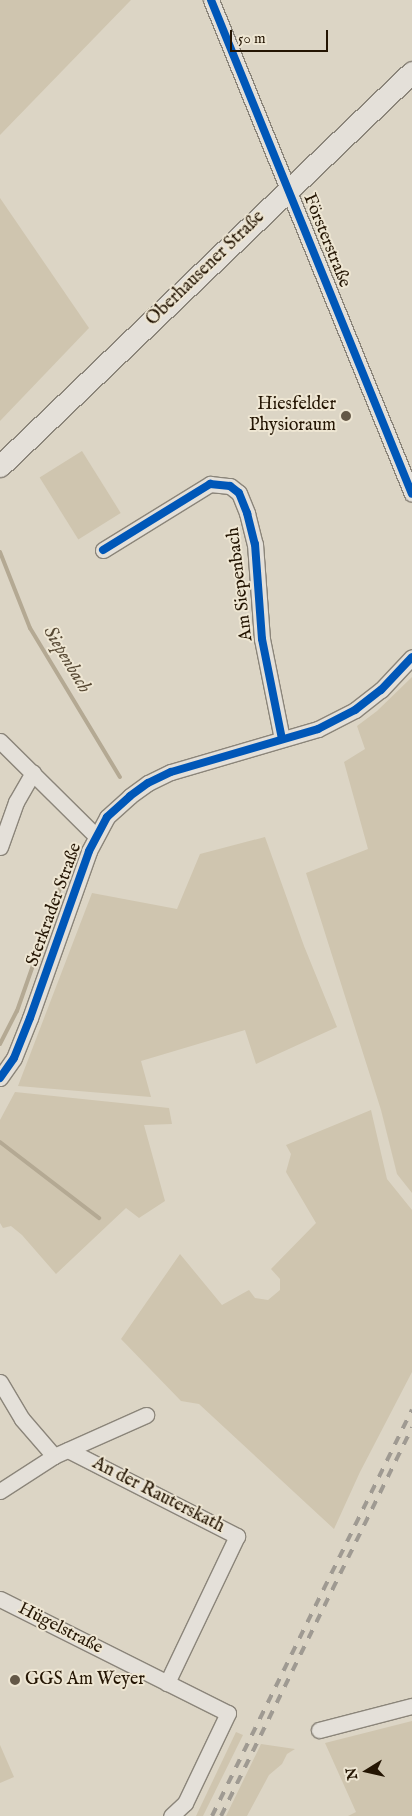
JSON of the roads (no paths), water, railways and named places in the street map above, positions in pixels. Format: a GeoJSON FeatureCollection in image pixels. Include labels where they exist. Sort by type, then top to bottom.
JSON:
{"type":"FeatureCollection","features":[{"type":"Feature","properties":{"kind":"main road","name":"Oberhausener Straße"},"geometry":{"type":"LineString","coordinates":[[0,466],[412,72]]}},
{"type":"Feature","properties":{"kind":"street","name":"Försterstraße"},"geometry":{"type":"LineString","coordinates":[[212,0],[412,494]]}},
{"type":"Feature","properties":{"kind":"street","name":"Am Siepenbach"},"geometry":{"type":"LineString","coordinates":[[103,550],[210,484],[230,486],[239,493],[247,513],[255,544],[262,639],[282,738]]}},
{"type":"Feature","properties":{"kind":"street","name":"Sterkrader Straße"},"geometry":{"type":"LineString","coordinates":[[0,1078],[14,1058],[96,836],[107,817],[148,783],[172,772],[318,728],[355,710],[381,690],[412,658]]}},
{"type":"Feature","properties":{"kind":"street"},"geometry":{"type":"LineString","coordinates":[[0,741],[96,836]]}},
{"type":"Feature","properties":{"kind":"street"},"geometry":{"type":"LineString","coordinates":[[0,847],[16,802],[32,773]]}},
{"type":"Feature","properties":{"kind":"street"},"geometry":{"type":"LineString","coordinates":[[0,1382],[22,1419],[61,1453]]}},
{"type":"Feature","properties":{"kind":"street"},"geometry":{"type":"LineString","coordinates":[[0,1491],[61,1453],[146,1414]]}},
{"type":"Feature","properties":{"kind":"street","name":"An der Rauterskath"},"geometry":{"type":"LineString","coordinates":[[61,1453],[237,1536],[167,1683]]}},
{"type":"Feature","properties":{"kind":"street","name":"Hügelstraße"},"geometry":{"type":"LineString","coordinates":[[0,1599],[228,1714],[185,1803],[171,1816]]}},
{"type":"Feature","properties":{"kind":"street"},"geometry":{"type":"LineString","coordinates":[[319,1730],[412,1706]]}},
{"type":"Feature","properties":{"kind":"waterway","name":"Siepenbach"},"geometry":{"type":"LineString","coordinates":[[0,552],[30,628],[120,777]]}},
{"type":"Feature","properties":{"kind":"waterway","name":"Siepenbach"},"geometry":{"type":"LineString","coordinates":[[0,1044],[17,1011],[72,854]]}},
{"type":"Feature","properties":{"kind":"waterway"},"geometry":{"type":"LineString","coordinates":[[0,1142],[99,1218]]}},
{"type":"Feature","properties":{"kind":"railway"},"geometry":{"type":"LineString","coordinates":[[212,1816],[412,1409]]}},
{"type":"Feature","properties":{"kind":"railway"},"geometry":{"type":"LineString","coordinates":[[221,1816],[412,1427]]}},
{"type":"Feature","properties":{"kind":"place","name":"Hiesfelder Physioraum"},"geometry":{"type":"Point","coordinates":[346,416]}},
{"type":"Feature","properties":{"kind":"place","name":"GGS Am Weyer"},"geometry":{"type":"Point","coordinates":[15,1680]}}]}
